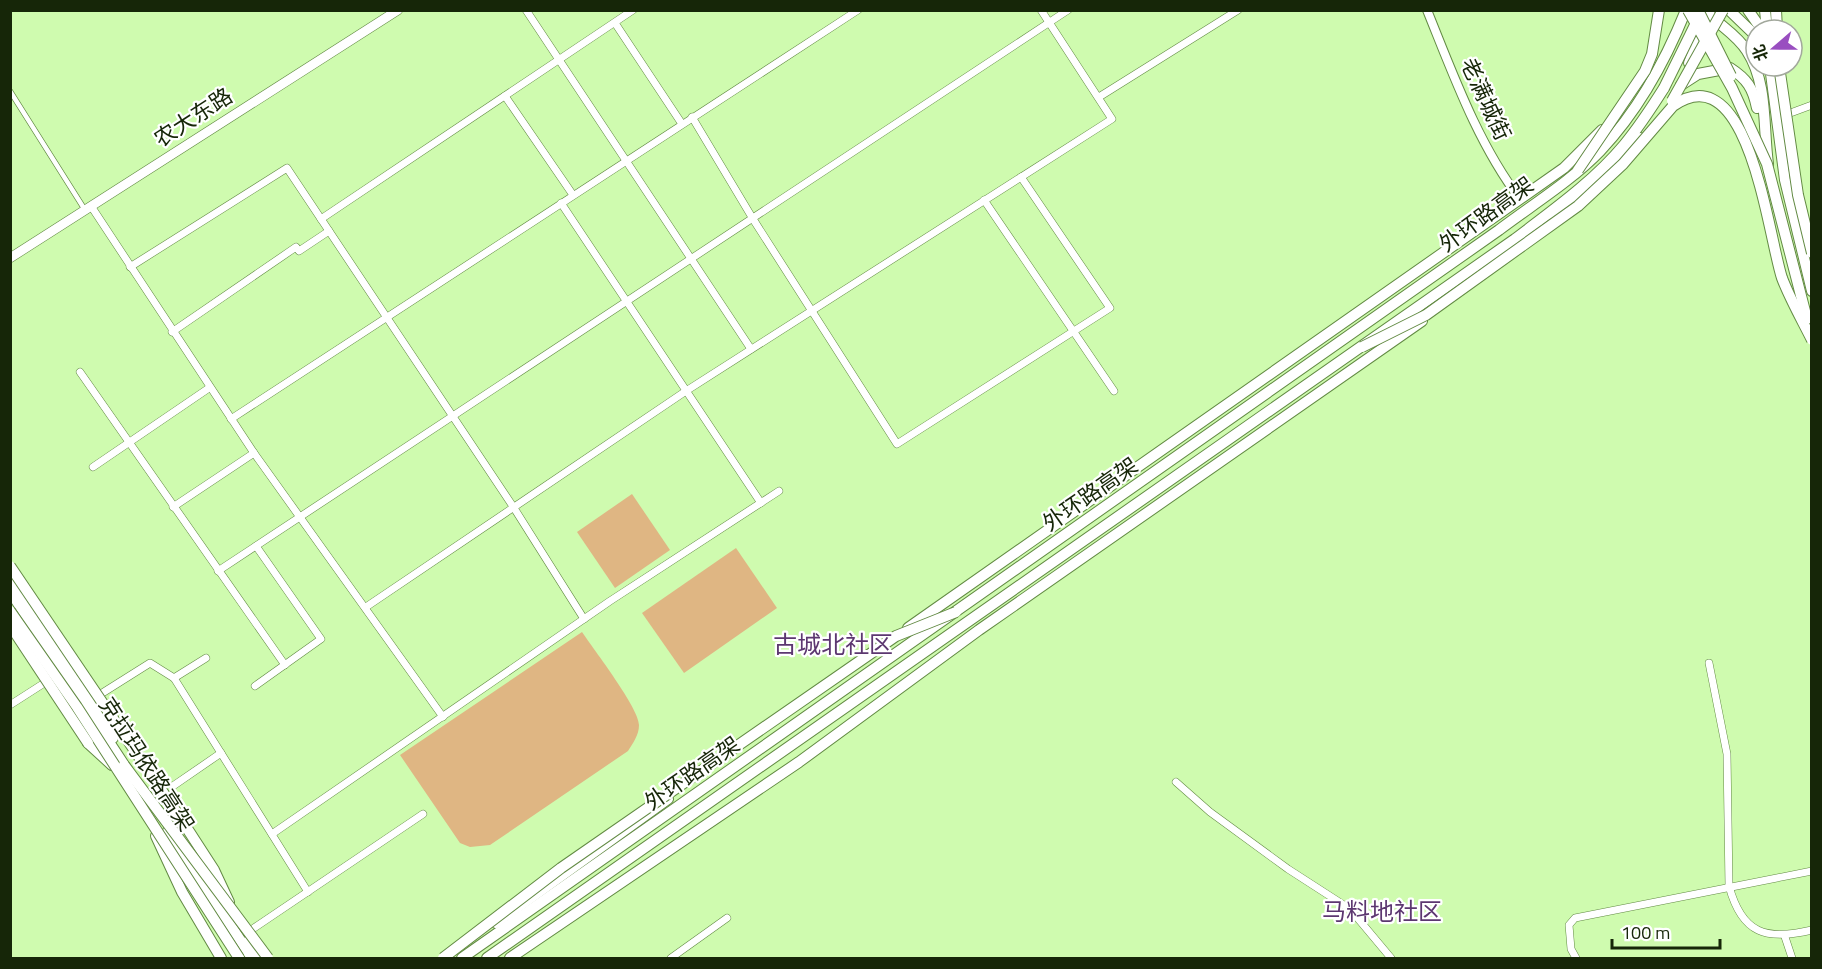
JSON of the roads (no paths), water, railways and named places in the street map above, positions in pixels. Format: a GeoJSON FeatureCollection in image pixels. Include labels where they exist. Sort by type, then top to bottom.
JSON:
{"type":"FeatureCollection","features":[{"type":"Feature","properties":{"kind":"main road","name":"农大东路"},"geometry":{"type":"LineString","coordinates":[[10,258],[398,10]]}},
{"type":"Feature","properties":{"kind":"main road"},"geometry":{"type":"LineString","coordinates":[[1578,170],[1645,71],[1654,44],[1659,10]]}},
{"type":"Feature","properties":{"kind":"main road"},"geometry":{"type":"LineString","coordinates":[[445,958],[658,808],[719,756],[956,596],[1564,168],[1620,111],[1669,45],[1686,10]]}},
{"type":"Feature","properties":{"kind":"main road"},"geometry":{"type":"LineString","coordinates":[[1686,10],[1751,127]]}},
{"type":"Feature","properties":{"kind":"main road","name":"外环路高架"},"geometry":{"type":"LineString","coordinates":[[462,958],[1499,231],[1578,170],[1599,152],[1636,108],[1659,71],[1686,10]]}},
{"type":"Feature","properties":{"kind":"main road"},"geometry":{"type":"LineString","coordinates":[[1362,347],[1426,315],[1578,206],[1623,164],[1661,117],[1723,10]]}},
{"type":"Feature","properties":{"kind":"main road"},"geometry":{"type":"LineString","coordinates":[[1729,10],[1744,24]]}},
{"type":"Feature","properties":{"kind":"main road"},"geometry":{"type":"LineString","coordinates":[[1704,11],[1767,164],[1812,334]]}},
{"type":"Feature","properties":{"kind":"main road"},"geometry":{"type":"LineString","coordinates":[[510,958],[799,762],[979,630],[1462,292],[1591,188],[1648,129],[1680,86],[1704,11]]}},
{"type":"Feature","properties":{"kind":"main road"},"geometry":{"type":"LineString","coordinates":[[1704,11],[1738,39],[1755,67],[1761,88],[1768,161]]}},
{"type":"Feature","properties":{"kind":"main road","name":"外环路高架"},"geometry":{"type":"LineString","coordinates":[[487,958],[1362,347],[1515,239],[1583,187],[1625,145],[1665,88],[1704,11]]}},
{"type":"Feature","properties":{"kind":"main road"},"geometry":{"type":"LineString","coordinates":[[1680,86],[1698,74],[1720,68],[1730,68],[1745,77],[1753,90],[1791,268],[1812,342]]}},
{"type":"Feature","properties":{"kind":"main road"},"geometry":{"type":"LineString","coordinates":[[1773,78],[1785,180],[1812,291]]}},
{"type":"Feature","properties":{"kind":"main road"},"geometry":{"type":"LineString","coordinates":[[1774,78],[1812,243]]}},
{"type":"Feature","properties":{"kind":"main road"},"geometry":{"type":"LineString","coordinates":[[1781,78],[1798,195],[1812,254]]}},
{"type":"Feature","properties":{"kind":"main road"},"geometry":{"type":"LineString","coordinates":[[1661,117],[1683,99],[1701,95],[1716,100],[1731,115],[1758,178],[1782,277],[1812,342]]}},
{"type":"Feature","properties":{"kind":"main road"},"geometry":{"type":"LineString","coordinates":[[10,566],[214,870],[248,943]]}},
{"type":"Feature","properties":{"kind":"main road"},"geometry":{"type":"LineString","coordinates":[[10,581],[259,958]]}},
{"type":"Feature","properties":{"kind":"main road","name":"克拉玛依路高架"},"geometry":{"type":"LineString","coordinates":[[10,591],[122,769],[252,958]]}},
{"type":"Feature","properties":{"kind":"main road"},"geometry":{"type":"LineString","coordinates":[[10,612],[54,677],[122,769],[268,958]]}},
{"type":"Feature","properties":{"kind":"main road","name":"克拉玛依路高架"},"geometry":{"type":"LineString","coordinates":[[10,612],[239,958]]}},
{"type":"Feature","properties":{"kind":"main road"},"geometry":{"type":"LineString","coordinates":[[445,958],[579,854],[896,636],[956,612]]}},
{"type":"Feature","properties":{"kind":"main road"},"geometry":{"type":"LineString","coordinates":[[10,625],[88,743],[122,769],[239,958]]}},
{"type":"Feature","properties":{"kind":"main road"},"geometry":{"type":"LineString","coordinates":[[147,817],[182,892],[221,958]]}},
{"type":"Feature","properties":{"kind":"street"},"geometry":{"type":"LineString","coordinates":[[526,10],[751,349]]}},
{"type":"Feature","properties":{"kind":"street"},"geometry":{"type":"LineString","coordinates":[[321,219],[633,10]]}},
{"type":"Feature","properties":{"kind":"street"},"geometry":{"type":"LineString","coordinates":[[231,419],[858,10]]}},
{"type":"Feature","properties":{"kind":"street"},"geometry":{"type":"LineString","coordinates":[[366,608],[686,391],[1112,119],[1041,10]]}},
{"type":"Feature","properties":{"kind":"street"},"geometry":{"type":"LineString","coordinates":[[218,571],[1068,10]]}},
{"type":"Feature","properties":{"kind":"street"},"geometry":{"type":"LineString","coordinates":[[1099,96],[1238,10]]}},
{"type":"Feature","properties":{"kind":"street","name":"老满城街"},"geometry":{"type":"LineString","coordinates":[[1427,10],[1460,92],[1506,181],[1520,200]]}},
{"type":"Feature","properties":{"kind":"street"},"geometry":{"type":"LineString","coordinates":[[615,23],[681,124]]}},
{"type":"Feature","properties":{"kind":"street"},"geometry":{"type":"LineString","coordinates":[[10,91],[209,388],[443,717]]}},
{"type":"Feature","properties":{"kind":"street"},"geometry":{"type":"LineString","coordinates":[[505,96],[573,195]]}},
{"type":"Feature","properties":{"kind":"street"},"geometry":{"type":"LineString","coordinates":[[1782,116],[1812,105]]}},
{"type":"Feature","properties":{"kind":"street"},"geometry":{"type":"LineString","coordinates":[[692,117],[753,219],[897,444],[1110,309],[1021,177]]}},
{"type":"Feature","properties":{"kind":"street"},"geometry":{"type":"LineString","coordinates":[[130,267],[287,168],[514,508],[584,619]]}},
{"type":"Feature","properties":{"kind":"street"},"geometry":{"type":"LineString","coordinates":[[984,200],[1114,392]]}},
{"type":"Feature","properties":{"kind":"street"},"geometry":{"type":"LineString","coordinates":[[561,203],[761,503]]}},
{"type":"Feature","properties":{"kind":"street"},"geometry":{"type":"LineString","coordinates":[[172,332],[296,247],[299,251],[329,231]]}},
{"type":"Feature","properties":{"kind":"street"},"geometry":{"type":"LineString","coordinates":[[80,372],[285,665]]}},
{"type":"Feature","properties":{"kind":"street"},"geometry":{"type":"LineString","coordinates":[[93,467],[209,388]]}},
{"type":"Feature","properties":{"kind":"street"},"geometry":{"type":"LineString","coordinates":[[173,507],[254,453]]}},
{"type":"Feature","properties":{"kind":"street"},"geometry":{"type":"LineString","coordinates":[[272,834],[584,619],[779,491]]}},
{"type":"Feature","properties":{"kind":"street"},"geometry":{"type":"LineString","coordinates":[[255,686],[321,639],[256,546]]}},
{"type":"Feature","properties":{"kind":"street"},"geometry":{"type":"LineString","coordinates":[[174,678],[206,658]]}},
{"type":"Feature","properties":{"kind":"street"},"geometry":{"type":"LineString","coordinates":[[88,700],[150,663],[174,678],[308,892]]}},
{"type":"Feature","properties":{"kind":"street"},"geometry":{"type":"LineString","coordinates":[[1709,663],[1727,754],[1729,886],[1734,906],[1761,934],[1785,937],[1812,930]]}},
{"type":"Feature","properties":{"kind":"street"},"geometry":{"type":"LineString","coordinates":[[10,705],[54,677]]}},
{"type":"Feature","properties":{"kind":"street"},"geometry":{"type":"LineString","coordinates":[[173,786],[221,753]]}},
{"type":"Feature","properties":{"kind":"street"},"geometry":{"type":"LineString","coordinates":[[1176,782],[1210,812],[1288,869],[1350,909],[1392,958]]}},
{"type":"Feature","properties":{"kind":"street"},"geometry":{"type":"LineString","coordinates":[[254,928],[423,814]]}},
{"type":"Feature","properties":{"kind":"street"},"geometry":{"type":"LineString","coordinates":[[1576,958],[1571,949],[1569,925],[1575,918],[1812,871]]}},
{"type":"Feature","properties":{"kind":"street"},"geometry":{"type":"LineString","coordinates":[[671,958],[727,918]]}},
{"type":"Feature","properties":{"kind":"street"},"geometry":{"type":"LineString","coordinates":[[1785,937],[1792,958]]}},
{"type":"Feature","properties":{"kind":"district","name":"古城北社区"},"geometry":{"type":"Point","coordinates":[833,644]}},
{"type":"Feature","properties":{"kind":"district","name":"马料地社区"},"geometry":{"type":"Point","coordinates":[1382,911]}}]}
